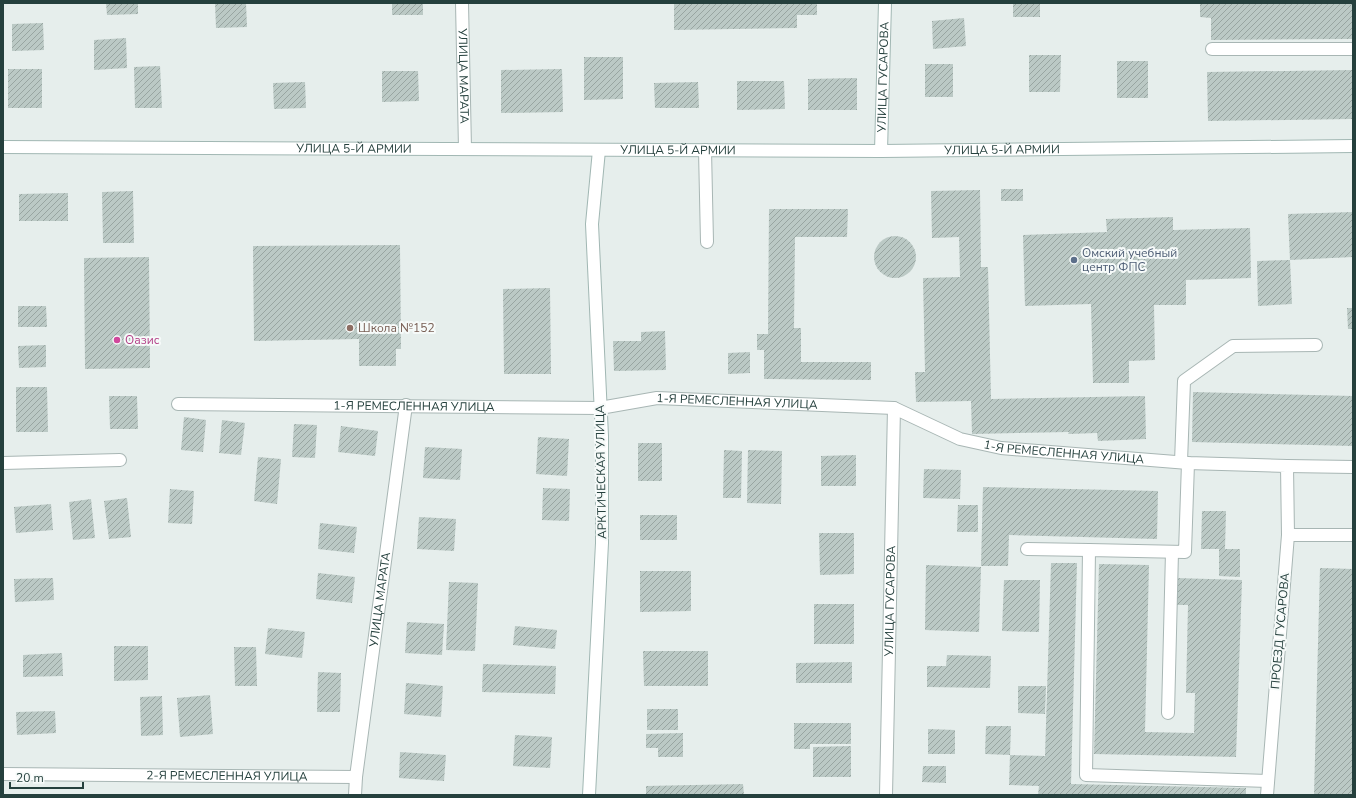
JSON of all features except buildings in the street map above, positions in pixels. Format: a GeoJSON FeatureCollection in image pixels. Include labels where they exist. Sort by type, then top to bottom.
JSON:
{"type":"FeatureCollection","features":[{"type":"Feature","properties":{"kind":"street","name":"УЛИЦА МАРАТА"},"geometry":{"type":"LineString","coordinates":[[462,3],[465,149]]}},
{"type":"Feature","properties":{"kind":"street","name":"УЛИЦА ГУСАРОВА"},"geometry":{"type":"LineString","coordinates":[[881,151],[885,3]]}},
{"type":"Feature","properties":{"kind":"street"},"geometry":{"type":"LineString","coordinates":[[1212,49],[1353,49]]}},
{"type":"Feature","properties":{"kind":"street","name":"УЛИЦА 5-Й АРМИИ"},"geometry":{"type":"LineString","coordinates":[[3,147],[881,151],[1353,146]]}},
{"type":"Feature","properties":{"kind":"street","name":"АРКТИЧЕСКАЯ УЛИЦА"},"geometry":{"type":"LineString","coordinates":[[589,795],[602,543],[602,436],[592,224],[598,150]]}},
{"type":"Feature","properties":{"kind":"street"},"geometry":{"type":"LineString","coordinates":[[705,150],[707,242]]}},
{"type":"Feature","properties":{"kind":"street"},"geometry":{"type":"LineString","coordinates":[[1027,549],[1185,552],[1184,381],[1232,346],[1316,345]]}},
{"type":"Feature","properties":{"kind":"street","name":"1-Я РЕМЕСЛЕННАЯ УЛИЦА"},"geometry":{"type":"LineString","coordinates":[[178,404],[600,408],[657,398],[894,408],[960,439],[1001,448],[1185,463],[1353,467]]}},
{"type":"Feature","properties":{"kind":"street","name":"УЛИЦА МАРАТА"},"geometry":{"type":"LineString","coordinates":[[355,795],[356,777],[406,405]]}},
{"type":"Feature","properties":{"kind":"street","name":"УЛИЦА ГУСАРОВА"},"geometry":{"type":"LineString","coordinates":[[886,795],[894,408]]}},
{"type":"Feature","properties":{"kind":"street"},"geometry":{"type":"LineString","coordinates":[[3,463],[120,460]]}},
{"type":"Feature","properties":{"kind":"street","name":"ПРОЕЗД ГУСАРОВА"},"geometry":{"type":"LineString","coordinates":[[1267,795],[1288,535],[1287,466]]}},
{"type":"Feature","properties":{"kind":"street"},"geometry":{"type":"LineString","coordinates":[[1288,535],[1353,535]]}},
{"type":"Feature","properties":{"kind":"street"},"geometry":{"type":"LineString","coordinates":[[1089,550],[1086,775],[1268,781]]}},
{"type":"Feature","properties":{"kind":"street"},"geometry":{"type":"LineString","coordinates":[[1168,713],[1172,552]]}},
{"type":"Feature","properties":{"kind":"street","name":"2-Я РЕМЕСЛЕННАЯ УЛИЦА"},"geometry":{"type":"LineString","coordinates":[[3,774],[356,777]]}},
{"type":"Feature","properties":{"kind":"place","name":"Омский учебный центр ФПС"},"geometry":{"type":"Point","coordinates":[1074,260]}},
{"type":"Feature","properties":{"kind":"place","name":"Школа №152"},"geometry":{"type":"Point","coordinates":[350,328]}},
{"type":"Feature","properties":{"kind":"place","name":"Оазис"},"geometry":{"type":"Point","coordinates":[117,340]}}]}
